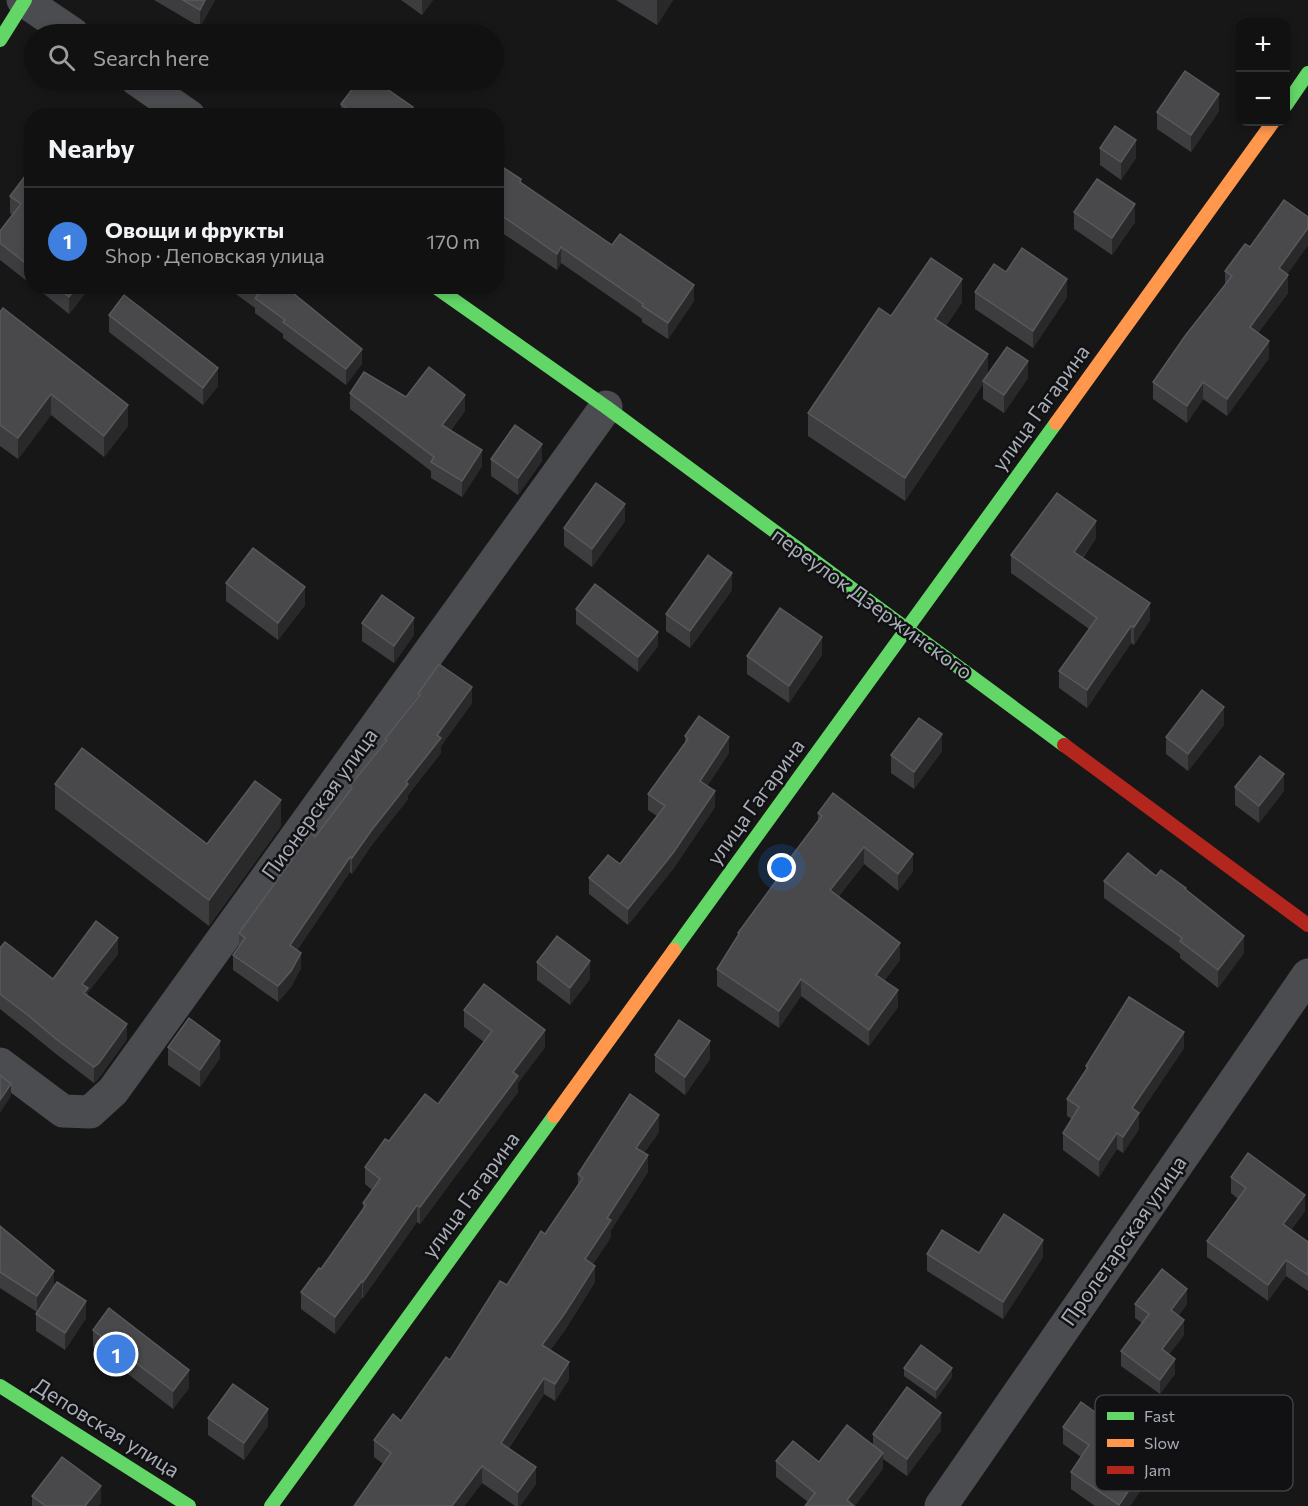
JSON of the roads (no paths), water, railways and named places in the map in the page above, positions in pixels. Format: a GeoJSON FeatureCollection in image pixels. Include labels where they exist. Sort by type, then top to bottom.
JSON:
{"type":"FeatureCollection","features":[{"type":"Feature","properties":{"kind":"street"},"geometry":{"type":"LineString","coordinates":[[0,40],[24,0],[59,24]]}},
{"type":"Feature","properties":{"kind":"street"},"geometry":{"type":"LineString","coordinates":[[1290,99],[1308,73]]}},
{"type":"Feature","properties":{"kind":"street"},"geometry":{"type":"LineString","coordinates":[[151,90],[177,108]]}},
{"type":"Feature","properties":{"kind":"street","name":"улица Гагарина"},"geometry":{"type":"LineString","coordinates":[[271,1506],[908,630],[1270,126]]}},
{"type":"Feature","properties":{"kind":"street","name":"переулок Дзержинского"},"geometry":{"type":"LineString","coordinates":[[445,294],[606,407],[1308,925]]}},
{"type":"Feature","properties":{"kind":"street","name":"Пионерская улица"},"geometry":{"type":"LineString","coordinates":[[0,1064],[63,1111],[90,1112],[112,1091],[606,407]]}},
{"type":"Feature","properties":{"kind":"street","name":"Пролетарская улица"},"geometry":{"type":"LineString","coordinates":[[941,1506],[1308,975]]}},
{"type":"Feature","properties":{"kind":"street","name":"Деповская улица"},"geometry":{"type":"LineString","coordinates":[[0,1386],[189,1506]]}},
{"type":"Feature","properties":{"kind":"place","name":"Овощи и фрукты"},"geometry":{"type":"Point","coordinates":[116,1354]}}]}
